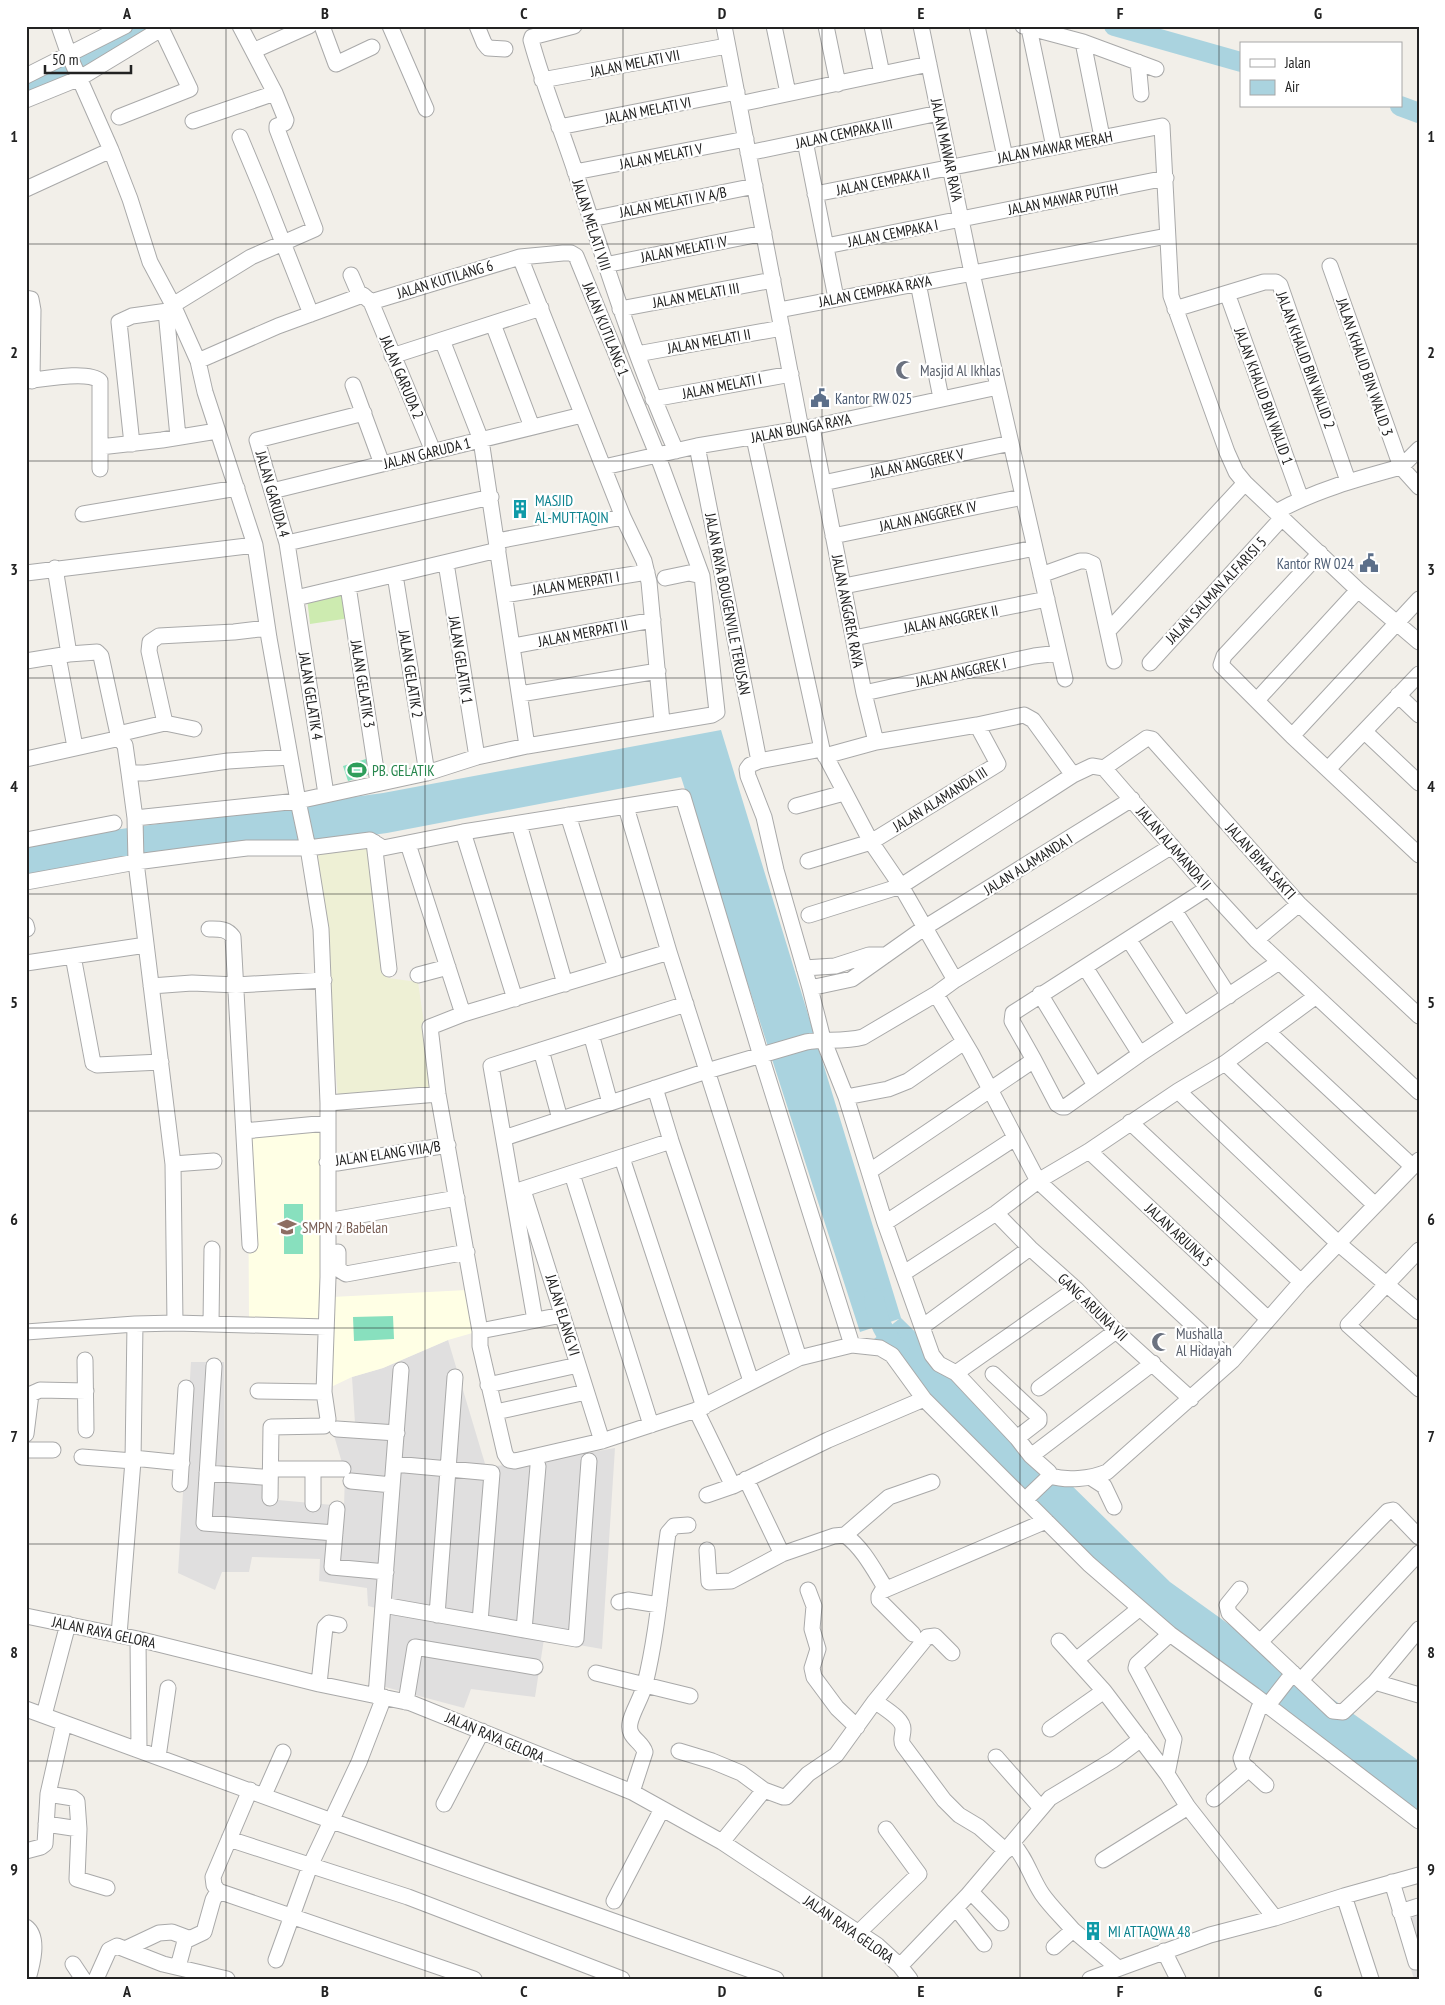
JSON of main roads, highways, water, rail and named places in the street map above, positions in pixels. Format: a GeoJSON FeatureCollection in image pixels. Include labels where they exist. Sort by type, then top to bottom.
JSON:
{"type":"FeatureCollection","features":[{"type":"Feature","properties":{"kind":"water"},"geometry":{"type":"Polygon","coordinates":[[[721,730],[901,1318],[1170,1582],[1419,1761],[1419,1830],[1151,1617],[874,1339],[899,1319],[860,1332],[681,777],[387,833],[26,883],[26,842],[383,793],[721,730]]]}},
{"type":"Feature","properties":{"kind":"waterway"},"geometry":{"type":"LineString","coordinates":[[26,86],[104,50],[145,26]]}},
{"type":"Feature","properties":{"kind":"waterway"},"geometry":{"type":"LineString","coordinates":[[1114,26],[1240,62]]}},
{"type":"Feature","properties":{"kind":"waterway"},"geometry":{"type":"LineString","coordinates":[[1402,107],[1419,113]]}},
{"type":"Feature","properties":{"kind":"waterway"},"geometry":{"type":"LineString","coordinates":[[874,1298],[882,1327],[900,1352]]}},
{"type":"Feature","properties":{"kind":"place","name":"Masjid Al Ikhlas"},"geometry":{"type":"Point","coordinates":[905,370]}},
{"type":"Feature","properties":{"kind":"place","name":"Kantor RW 025"},"geometry":{"type":"Point","coordinates":[820,398]}},
{"type":"Feature","properties":{"kind":"place","name":"MASJID AL-MUTTAQIN"},"geometry":{"type":"Point","coordinates":[520,509]}},
{"type":"Feature","properties":{"kind":"place","name":"Kantor RW 024"},"geometry":{"type":"Point","coordinates":[1369,563]}},
{"type":"Feature","properties":{"kind":"place","name":"PB. GELATIK"},"geometry":{"type":"Point","coordinates":[357,770]}},
{"type":"Feature","properties":{"kind":"place","name":"SMPN 2 Babelan"},"geometry":{"type":"Point","coordinates":[287,1227]}},
{"type":"Feature","properties":{"kind":"place","name":"Mushalla Al Hidayah"},"geometry":{"type":"Point","coordinates":[1161,1342]}},
{"type":"Feature","properties":{"kind":"place","name":"MI ATTAQWA 48"},"geometry":{"type":"Point","coordinates":[1093,1931]}}]}
